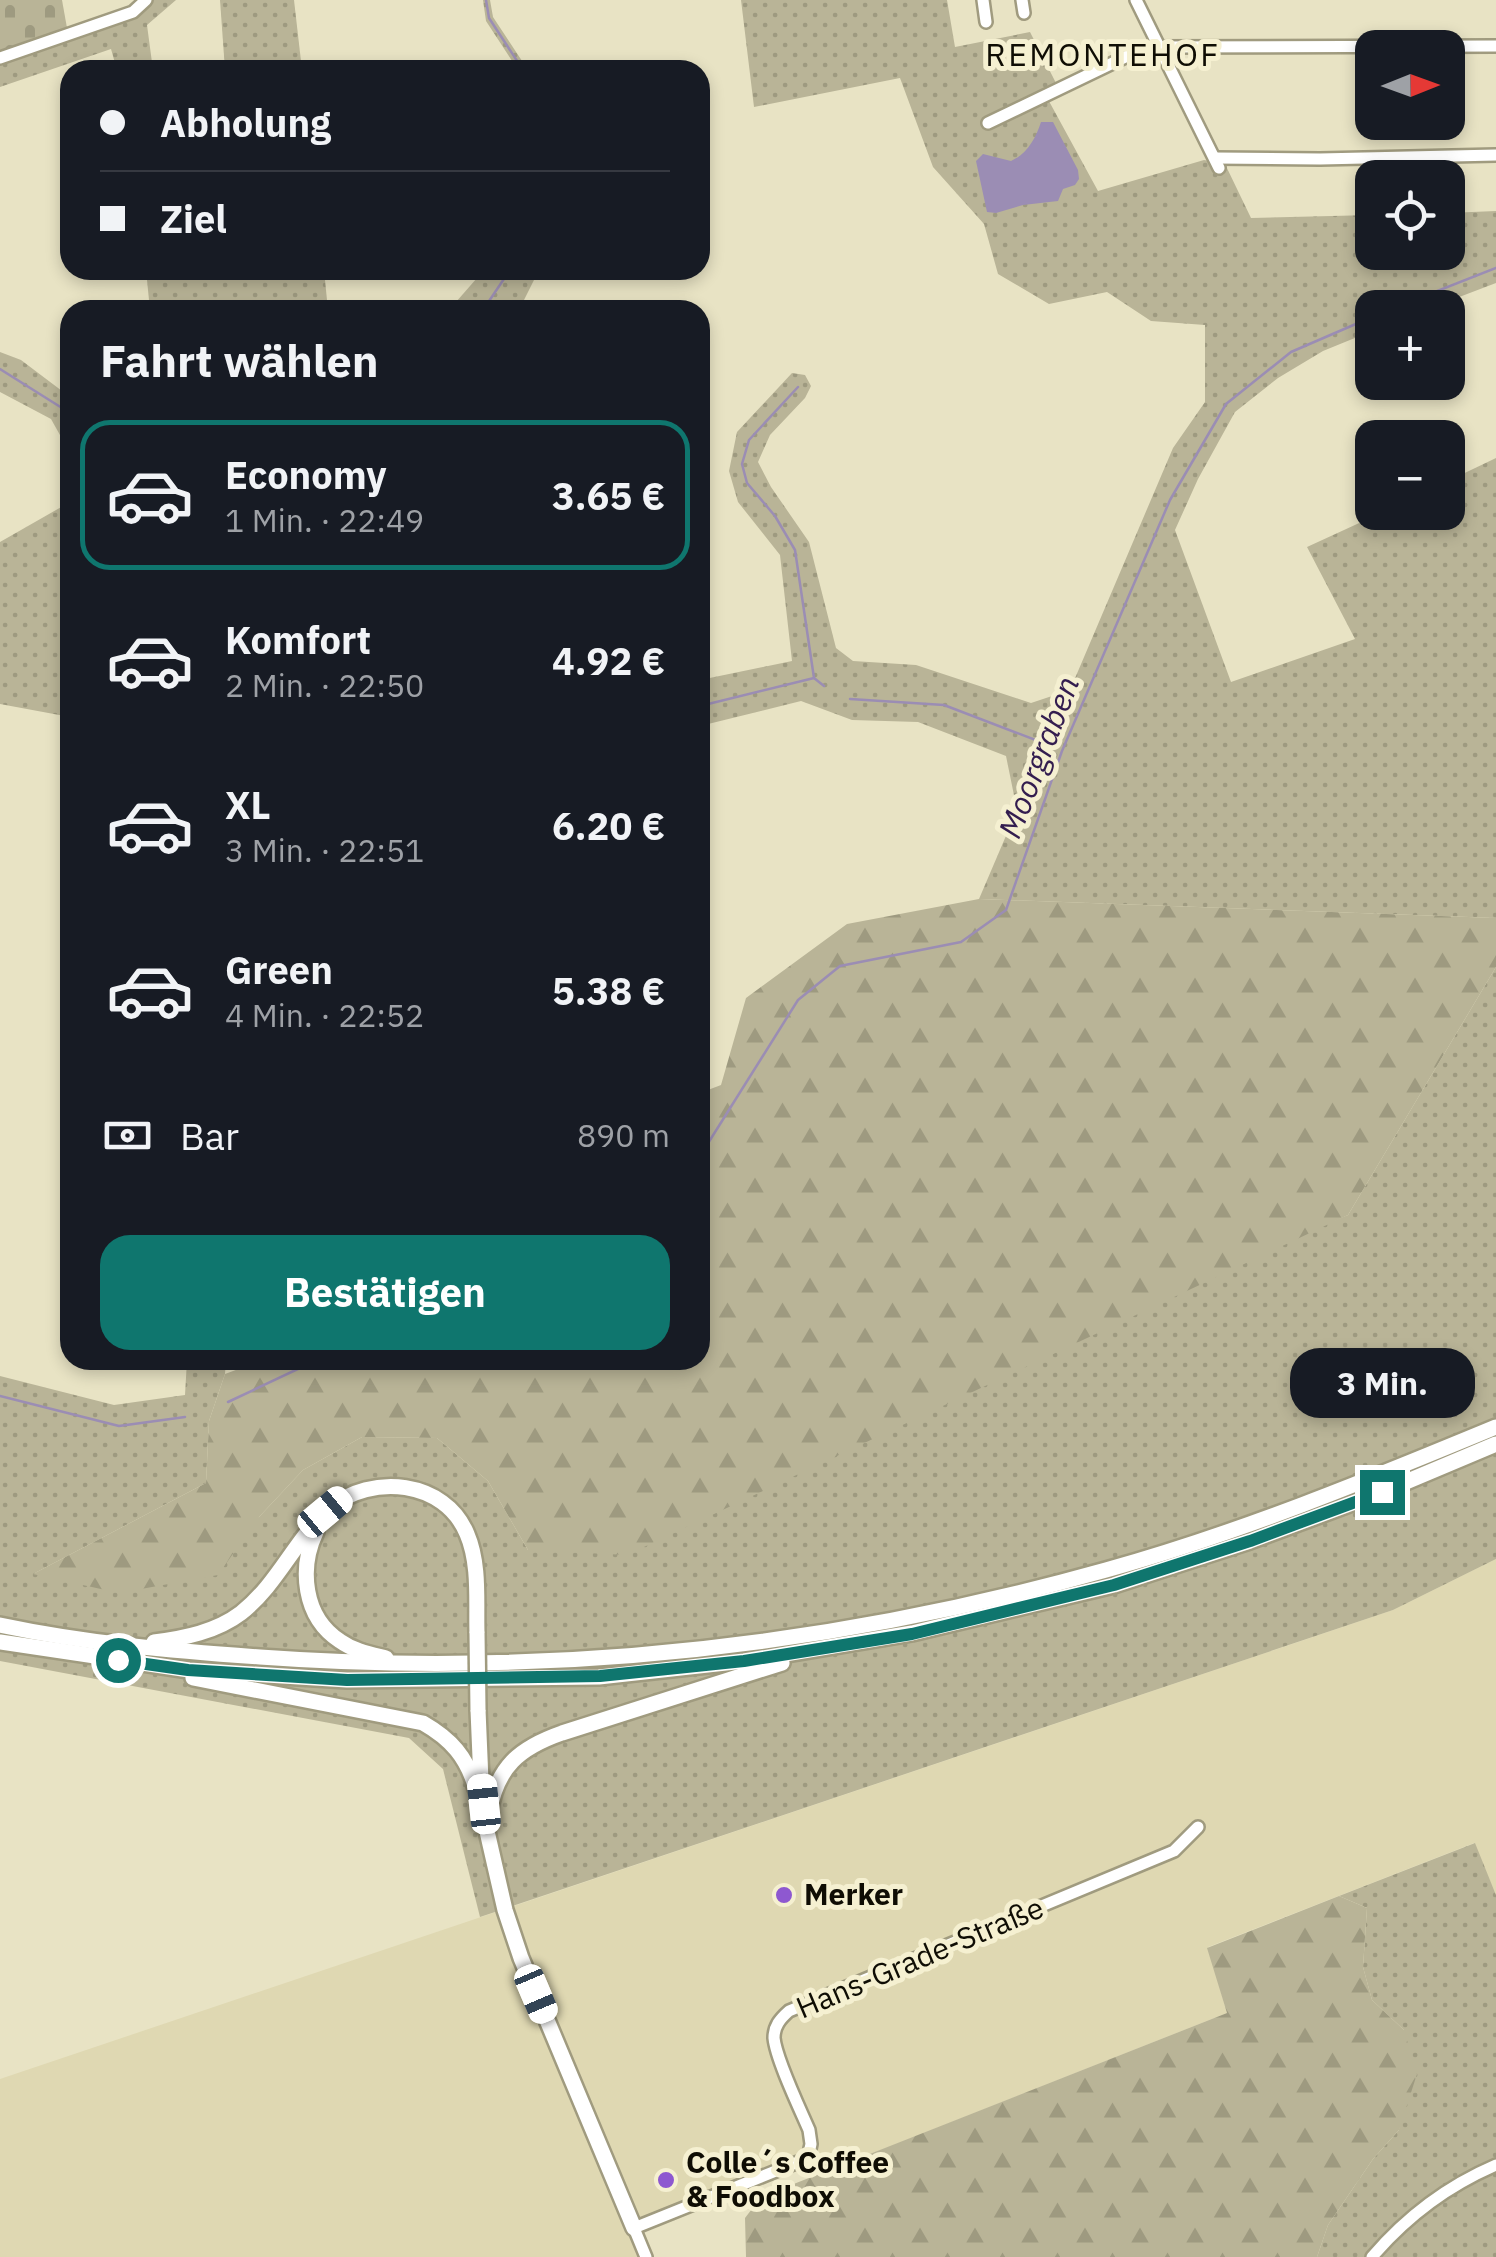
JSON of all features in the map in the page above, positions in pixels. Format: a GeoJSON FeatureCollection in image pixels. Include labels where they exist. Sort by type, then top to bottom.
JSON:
{"type":"FeatureCollection","features":[{"type":"Feature","properties":{"kind":"highway"},"geometry":{"type":"LineString","coordinates":[[0,1625],[182,1652],[347,1664],[606,1660],[782,1640],[908,1618],[1110,1569],[1379,1476],[1496,1427]]}},
{"type":"Feature","properties":{"kind":"highway"},"geometry":{"type":"LineString","coordinates":[[0,1642],[188,1670],[347,1680],[600,1676],[744,1661],[912,1634],[1114,1585],[1266,1535],[1496,1444]]}},
{"type":"Feature","properties":{"kind":"highway"},"geometry":{"type":"LineString","coordinates":[[130,1645],[180,1639],[236,1617],[272,1584],[296,1546],[342,1498],[360,1490],[394,1485],[416,1490],[447,1506],[460,1520],[473,1554],[486,1826]]}},
{"type":"Feature","properties":{"kind":"highway"},"geometry":{"type":"LineString","coordinates":[[325,1512],[306,1563],[306,1589],[324,1628],[361,1652],[419,1665]]}},
{"type":"Feature","properties":{"kind":"highway"},"geometry":{"type":"LineString","coordinates":[[486,1826],[500,1778],[527,1748],[824,1650]]}},
{"type":"Feature","properties":{"kind":"highway"},"geometry":{"type":"LineString","coordinates":[[150,1664],[190,1678],[422,1723],[442,1734],[466,1760],[521,1958],[634,2228]]}},
{"type":"Feature","properties":{"kind":"street"},"geometry":{"type":"LineString","coordinates":[[0,58],[133,12],[146,0]]}},
{"type":"Feature","properties":{"kind":"street"},"geometry":{"type":"LineString","coordinates":[[984,0],[986,22]]}},
{"type":"Feature","properties":{"kind":"street"},"geometry":{"type":"LineString","coordinates":[[1136,0],[1217,163],[1496,155]]}},
{"type":"Feature","properties":{"kind":"street"},"geometry":{"type":"LineString","coordinates":[[988,123],[1146,47],[1496,46]]}},
{"type":"Feature","properties":{"kind":"street","name":"Hans-Grade-Straße"},"geometry":{"type":"LineString","coordinates":[[634,2228],[808,2158],[809,2130],[774,2036],[778,2021],[789,2011],[1174,1851],[1198,1827]]}},
{"type":"Feature","properties":{"kind":"street"},"geometry":{"type":"LineString","coordinates":[[1372,2257],[1422,2207],[1496,2165]]}},
{"type":"Feature","properties":{"kind":"street"},"geometry":{"type":"LineString","coordinates":[[634,2228],[646,2257]]}},
{"type":"Feature","properties":{"kind":"shaded area"},"geometry":{"type":"Polygon","coordinates":[[[1041,122],[1053,122],[1079,179],[1063,189],[1058,201],[987,212],[976,161],[983,154],[1011,161],[1017,158],[1030,145],[1041,122]]]}},
{"type":"Feature","properties":{"kind":"shaded area"},"geometry":{"type":"Polygon","coordinates":[[[1496,1559],[1496,1895],[1474,1843],[1208,1947],[1227,2013],[838,2167],[811,2164],[634,2228],[646,2257],[0,2257],[0,2079],[1393,1610],[1496,1559]]]}},
{"type":"Feature","properties":{"kind":"green space"},"geometry":{"type":"Polygon","coordinates":[[[0,0],[62,0],[67,28],[0,51],[0,0]]]}},
{"type":"Feature","properties":{"kind":"green space"},"geometry":{"type":"Polygon","coordinates":[[[139,0],[176,0],[147,25],[152,60],[114,60],[111,49],[79,60],[60,60],[60,66],[0,87],[0,51],[131,7],[139,0]]]}},
{"type":"Feature","properties":{"kind":"green space"},"geometry":{"type":"Polygon","coordinates":[[[220,0],[294,0],[301,60],[224,60],[220,0]]]}},
{"type":"Feature","properties":{"kind":"green space"},"geometry":{"type":"Polygon","coordinates":[[[483,0],[490,0],[493,17],[521,60],[511,60],[486,21],[483,0]]]}},
{"type":"Feature","properties":{"kind":"green space"},"geometry":{"type":"Polygon","coordinates":[[[741,0],[947,0],[955,47],[1030,32],[1057,85],[1044,92],[1098,191],[1204,160],[1225,164],[1251,218],[1355,215],[1355,270],[1465,270],[1465,212],[1496,211],[1496,283],[1465,295],[1465,290],[1355,290],[1355,338],[1323,351],[1278,378],[1235,412],[1175,530],[1231,682],[1355,639],[1307,547],[1355,525],[1355,530],[1465,530],[1465,473],[1496,458],[1496,918],[979,899],[1017,810],[1006,756],[918,722],[852,720],[801,701],[710,724],[710,678],[792,661],[780,555],[738,502],[729,471],[737,432],[792,373],[805,375],[811,386],[805,398],[770,435],[758,462],[809,542],[836,648],[853,661],[916,665],[1031,703],[1070,690],[1173,448],[1205,402],[1205,325],[1151,321],[1107,292],[1049,304],[998,274],[984,224],[933,167],[900,78],[754,107],[741,0]]]}},
{"type":"Feature","properties":{"kind":"green space"},"geometry":{"type":"Polygon","coordinates":[[[147,280],[325,280],[327,300],[149,300],[147,280]]]}},
{"type":"Feature","properties":{"kind":"green space"},"geometry":{"type":"Polygon","coordinates":[[[475,280],[534,280],[524,300],[458,300],[475,280]]]}},
{"type":"Feature","properties":{"kind":"green space"},"geometry":{"type":"Polygon","coordinates":[[[0,352],[21,360],[60,389],[60,435],[51,419],[0,392],[0,352]]]}},
{"type":"Feature","properties":{"kind":"green space"},"geometry":{"type":"Polygon","coordinates":[[[60,508],[60,715],[0,704],[0,542],[60,508]]]}},
{"type":"Feature","properties":{"kind":"green space"},"geometry":{"type":"Polygon","coordinates":[[[979,899],[1496,918],[1496,967],[1348,1215],[627,1555],[528,1550],[488,1481],[437,1438],[362,1437],[303,1470],[259,1517],[218,1575],[119,1593],[33,1574],[206,1483],[209,1421],[225,1374],[236,1370],[710,1370],[710,1089],[721,1085],[746,998],[847,924],[979,899]]]}},
{"type":"Feature","properties":{"kind":"green space"},"geometry":{"type":"Polygon","coordinates":[[[1496,967],[1496,1559],[1393,1610],[480,1917],[443,1769],[409,1738],[0,1661],[0,1376],[114,1405],[185,1395],[186,1370],[225,1370],[209,1421],[206,1483],[35,1573],[259,1517],[303,1470],[362,1437],[437,1438],[488,1481],[528,1550],[1348,1215],[1496,967]]]}},
{"type":"Feature","properties":{"kind":"green space"},"geometry":{"type":"Polygon","coordinates":[[[1475,1843],[1496,1895],[1496,2257],[1317,2257],[1328,2225],[1373,2159],[1399,2130],[1404,2030],[1372,2000],[1363,1967],[1367,1908],[1339,1896],[1475,1843]]]}},
{"type":"Feature","properties":{"kind":"green space"},"geometry":{"type":"Polygon","coordinates":[[[1339,1896],[1367,1908],[1363,1967],[1372,2000],[1404,2030],[1417,2074],[1399,2130],[1373,2159],[1328,2225],[1317,2257],[746,2257],[745,2218],[761,2197],[1227,2013],[1207,1948],[1339,1896]]]}},
{"type":"Feature","properties":{"kind":"waterway"},"geometry":{"type":"LineString","coordinates":[[486,0],[489,18],[516,60]]}},
{"type":"Feature","properties":{"kind":"waterway","name":"Moorgraben"},"geometry":{"type":"LineString","coordinates":[[1440,290],[1496,268]]}},
{"type":"Feature","properties":{"kind":"waterway"},"geometry":{"type":"LineString","coordinates":[[490,300],[503,280]]}},
{"type":"Feature","properties":{"kind":"waterway","name":"Moorgraben"},"geometry":{"type":"LineString","coordinates":[[710,1140],[798,1000],[840,966],[961,942],[1006,910],[1062,751],[1170,500],[1226,404],[1291,352],[1355,324]]}},
{"type":"Feature","properties":{"kind":"waterway"},"geometry":{"type":"LineString","coordinates":[[0,369],[60,407]]}},
{"type":"Feature","properties":{"kind":"waterway"},"geometry":{"type":"LineString","coordinates":[[798,387],[749,440],[742,464],[747,483],[775,516],[795,550],[814,678]]}},
{"type":"Feature","properties":{"kind":"waterway"},"geometry":{"type":"LineString","coordinates":[[710,704],[814,678],[824,686]]}},
{"type":"Feature","properties":{"kind":"waterway"},"geometry":{"type":"LineString","coordinates":[[850,699],[944,705],[1046,744]]}},
{"type":"Feature","properties":{"kind":"waterway","name":"Moorgraben"},"geometry":{"type":"LineString","coordinates":[[228,1402],[296,1370]]}},
{"type":"Feature","properties":{"kind":"waterway","name":"Moorgraben"},"geometry":{"type":"LineString","coordinates":[[0,1396],[119,1426],[185,1417]]}},
{"type":"Feature","properties":{"kind":"place","name":"Merker"},"geometry":{"type":"Point","coordinates":[784,1895]}},
{"type":"Feature","properties":{"kind":"place","name":"Colle´s Coffee & Foodbox"},"geometry":{"type":"Point","coordinates":[666,2180]}},
{"type":"Feature","properties":{"kind":"district","name":"REMONTEHOF"},"geometry":{"type":"Point","coordinates":[1103,55]}},
{"type":"Feature","properties":{"kind":"route"},"geometry":{"type":"LineString","coordinates":[[118,1660],[188,1670],[347,1680],[600,1676],[744,1661],[912,1634],[1114,1585],[1250,1541],[1382,1492]]}}]}
